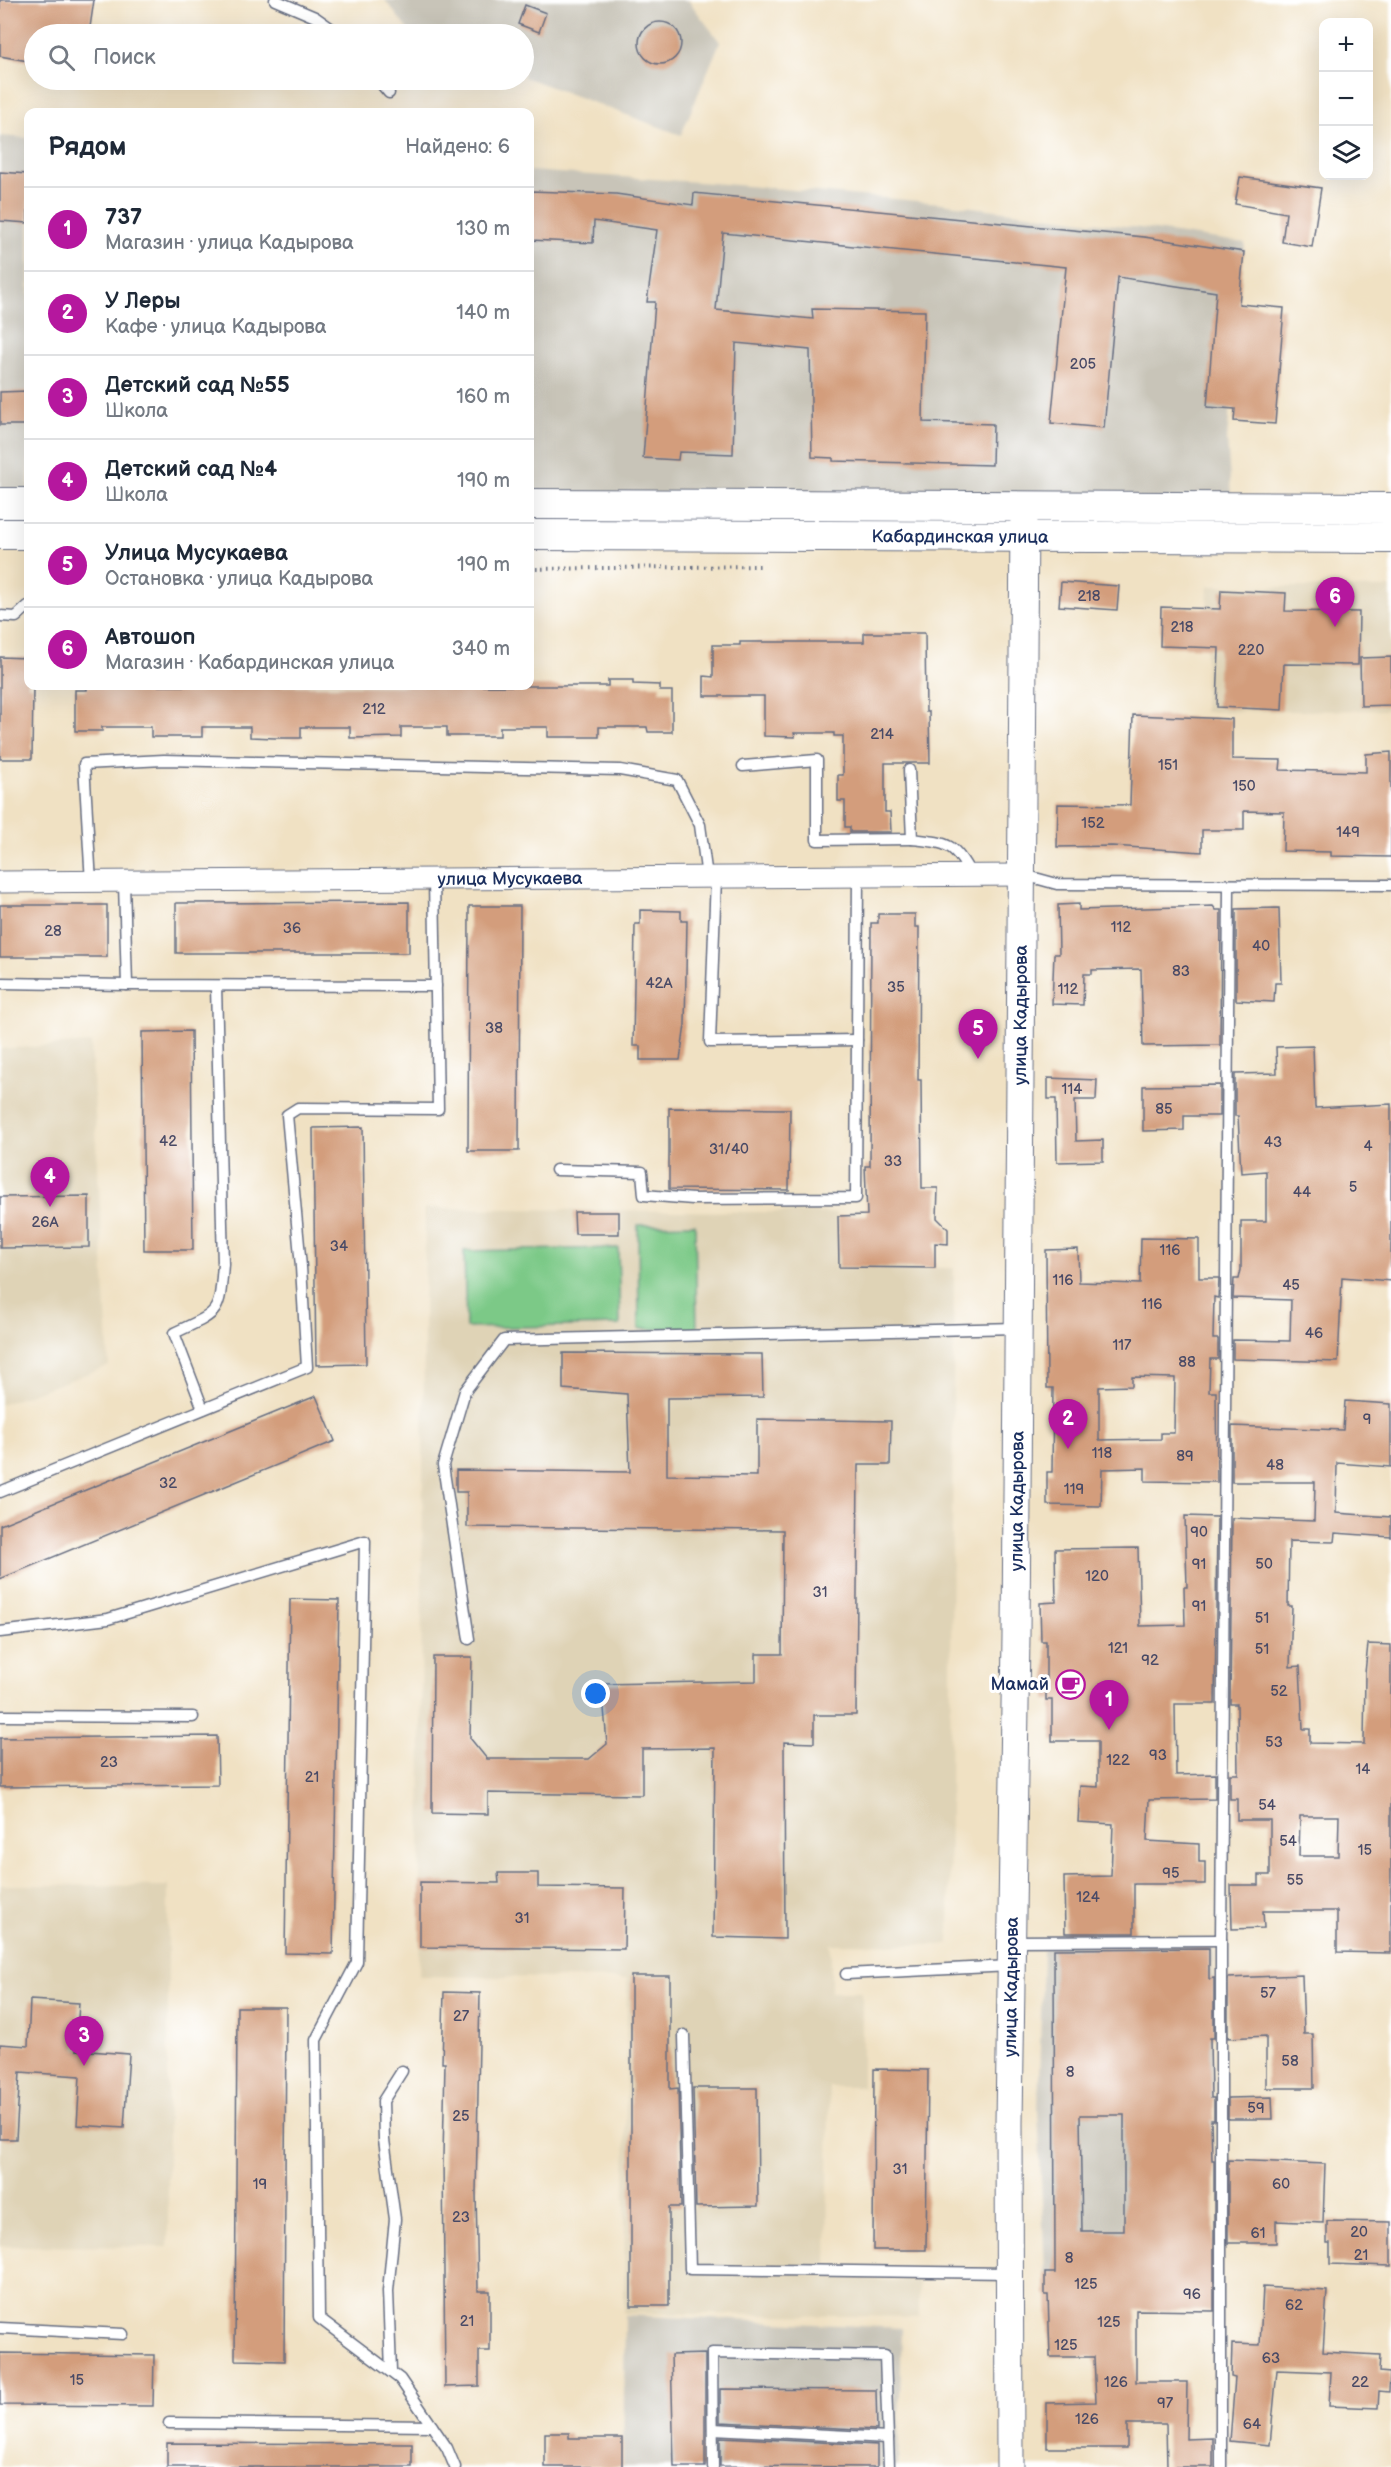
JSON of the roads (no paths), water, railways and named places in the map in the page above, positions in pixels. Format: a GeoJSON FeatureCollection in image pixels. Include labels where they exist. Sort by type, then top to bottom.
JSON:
{"type":"FeatureCollection","features":[{"type":"Feature","properties":{"kind":"main road"},"geometry":{"type":"LineString","coordinates":[[0,502],[24,503]]}},
{"type":"Feature","properties":{"kind":"main road","name":"Кабардинская улица"},"geometry":{"type":"LineString","coordinates":[[534,504],[1391,508]]}},
{"type":"Feature","properties":{"kind":"main road"},"geometry":{"type":"LineString","coordinates":[[0,534],[24,534]]}},
{"type":"Feature","properties":{"kind":"main road","name":"Кабардинская улица"},"geometry":{"type":"LineString","coordinates":[[534,535],[1391,538]]}},
{"type":"Feature","properties":{"kind":"street","name":"улица Кадырова"},"geometry":{"type":"LineString","coordinates":[[1010,2467],[1009,2273],[1024,506]]}},
{"type":"Feature","properties":{"kind":"street","name":"улица Мусукаева"},"geometry":{"type":"LineString","coordinates":[[0,882],[124,883],[1021,875]]}},
{"type":"Feature","properties":{"kind":"lane"},"geometry":{"type":"LineString","coordinates":[[275,0],[315,17],[325,24]]}},
{"type":"Feature","properties":{"kind":"lane"},"geometry":{"type":"LineString","coordinates":[[0,616],[16,617],[24,610]]}},
{"type":"Feature","properties":{"kind":"lane"},"geometry":{"type":"LineString","coordinates":[[91,883],[84,764],[164,759],[620,770],[677,780],[700,825],[711,877],[710,1042],[857,1040]]}},
{"type":"Feature","properties":{"kind":"lane"},"geometry":{"type":"LineString","coordinates":[[743,766],[817,760],[817,840],[912,839],[945,842],[961,856],[971,875]]}},
{"type":"Feature","properties":{"kind":"lane"},"geometry":{"type":"LineString","coordinates":[[909,770],[912,839]]}},
{"type":"Feature","properties":{"kind":"lane"},"geometry":{"type":"LineString","coordinates":[[1021,875],[1057,884],[1391,885]]}},
{"type":"Feature","properties":{"kind":"lane"},"geometry":{"type":"LineString","coordinates":[[556,1170],[642,1172],[644,1195],[693,1199],[856,1198],[858,876]]}},
{"type":"Feature","properties":{"kind":"lane"},"geometry":{"type":"LineString","coordinates":[[0,1492],[307,1367],[301,1267],[287,1115],[298,1108],[438,1109],[434,880]]}},
{"type":"Feature","properties":{"kind":"lane"},"geometry":{"type":"LineString","coordinates":[[124,883],[127,986]]}},
{"type":"Feature","properties":{"kind":"lane"},"geometry":{"type":"LineString","coordinates":[[1221,2467],[1221,1940],[1229,886]]}},
{"type":"Feature","properties":{"kind":"lane"},"geometry":{"type":"LineString","coordinates":[[0,983],[127,986],[436,986]]}},
{"type":"Feature","properties":{"kind":"lane"},"geometry":{"type":"LineString","coordinates":[[203,1409],[174,1333],[209,1317],[220,1302],[223,1264],[216,986]]}},
{"type":"Feature","properties":{"kind":"lane"},"geometry":{"type":"LineString","coordinates":[[469,1639],[443,1465],[465,1391],[504,1340],[1017,1328]]}},
{"type":"Feature","properties":{"kind":"lane"},"geometry":{"type":"LineString","coordinates":[[0,1632],[108,1619],[365,1541],[357,1962],[316,2040],[320,2318],[400,2379],[447,2448],[455,2467]]}},
{"type":"Feature","properties":{"kind":"lane"},"geometry":{"type":"LineString","coordinates":[[0,1716],[193,1717]]}},
{"type":"Feature","properties":{"kind":"lane"},"geometry":{"type":"LineString","coordinates":[[846,1974],[1012,1953],[1221,1940]]}},
{"type":"Feature","properties":{"kind":"lane"},"geometry":{"type":"LineString","coordinates":[[684,2035],[690,2269],[1009,2273]]}},
{"type":"Feature","properties":{"kind":"lane"},"geometry":{"type":"LineString","coordinates":[[391,2371],[388,2291],[395,2219],[384,2140],[383,2102],[402,2071]]}},
{"type":"Feature","properties":{"kind":"lane"},"geometry":{"type":"LineString","coordinates":[[0,2328],[123,2334]]}},
{"type":"Feature","properties":{"kind":"lane"},"geometry":{"type":"LineString","coordinates":[[713,2467],[712,2353],[885,2356],[889,2467]]}},
{"type":"Feature","properties":{"kind":"lane"},"geometry":{"type":"LineString","coordinates":[[169,2423],[432,2426]]}},
{"type":"Feature","properties":{"kind":"lane"},"geometry":{"type":"LineString","coordinates":[[713,2430],[888,2438]]}},
{"type":"Feature","properties":{"kind":"place","name":"Автошоп"},"geometry":{"type":"Point","coordinates":[1335,627]}},
{"type":"Feature","properties":{"kind":"place","name":"Улица Мусукаева"},"geometry":{"type":"Point","coordinates":[978,1059]}},
{"type":"Feature","properties":{"kind":"place","name":"Детский сад №4"},"geometry":{"type":"Point","coordinates":[50,1207]}},
{"type":"Feature","properties":{"kind":"place","name":"У Леры"},"geometry":{"type":"Point","coordinates":[1068,1449]}},
{"type":"Feature","properties":{"kind":"place","name":"Мамай"},"geometry":{"type":"Point","coordinates":[1070,1684]}},
{"type":"Feature","properties":{"kind":"place","name":"737"},"geometry":{"type":"Point","coordinates":[1109,1730]}},
{"type":"Feature","properties":{"kind":"place","name":"Детский сад №55"},"geometry":{"type":"Point","coordinates":[84,2066]}}]}
